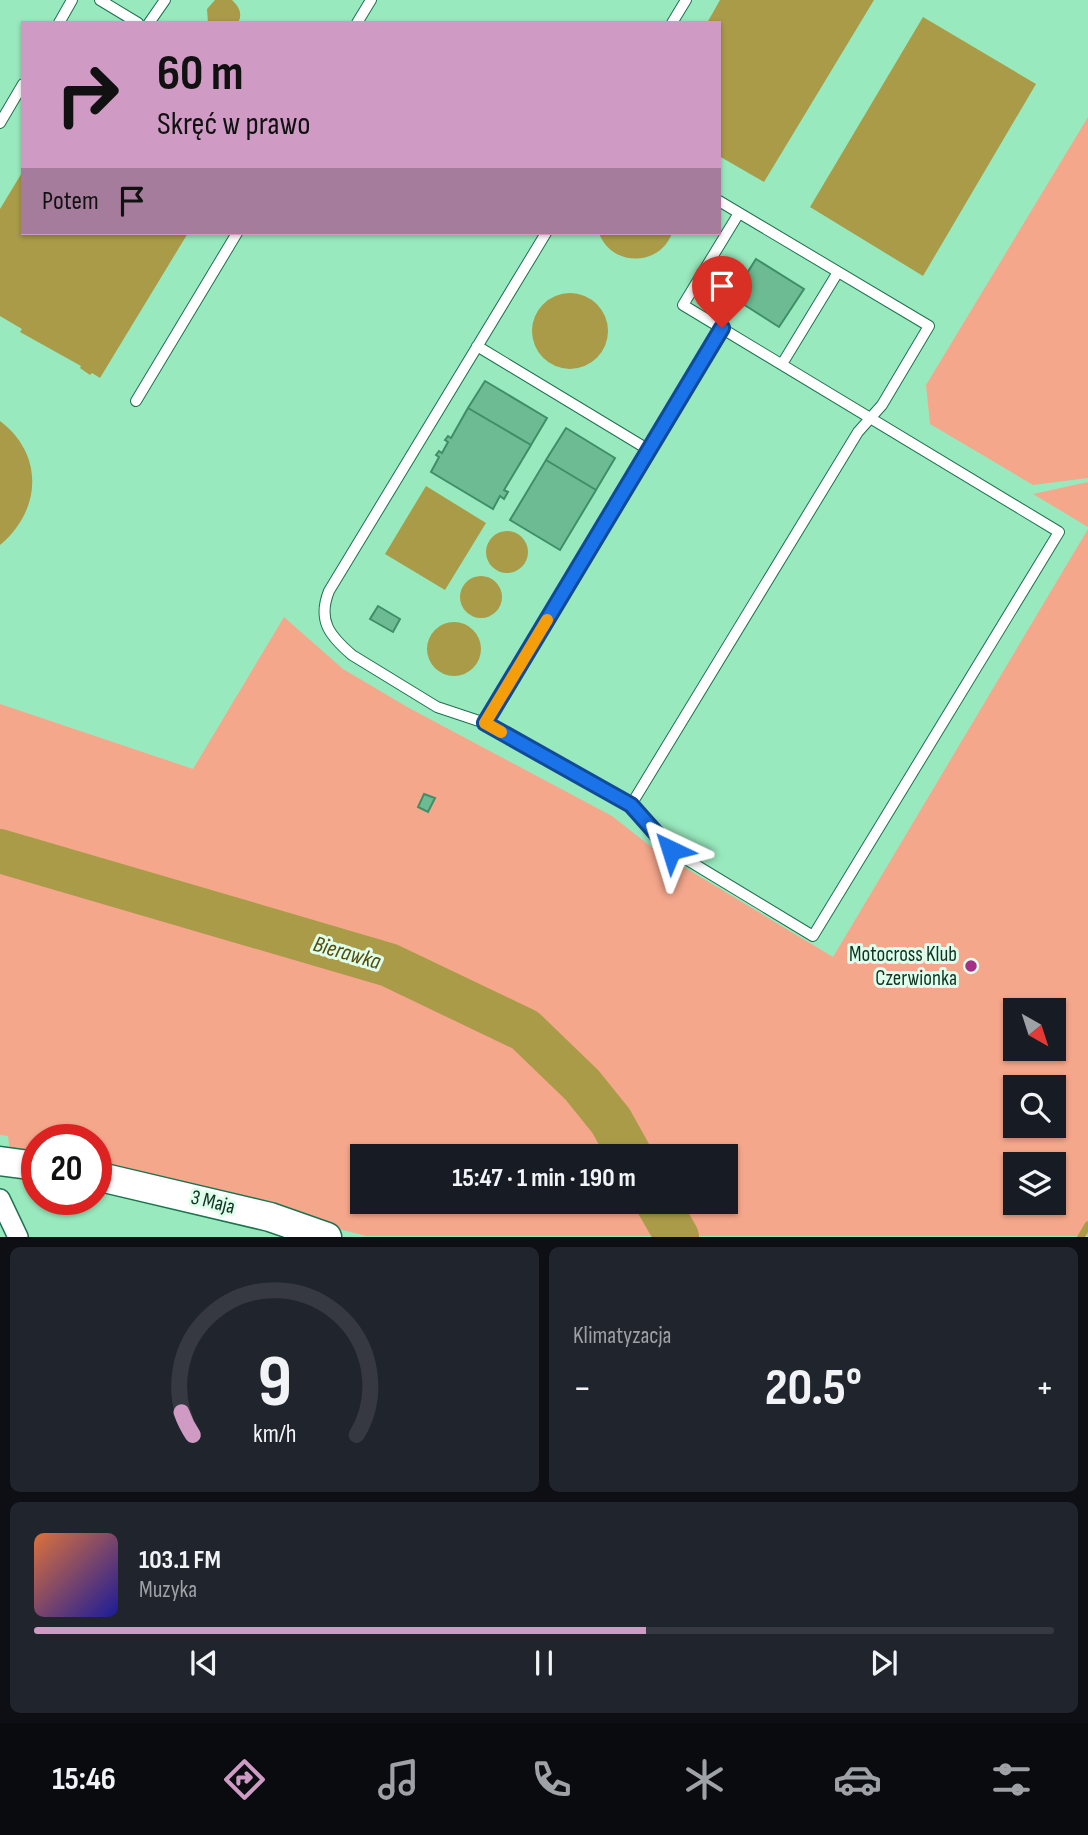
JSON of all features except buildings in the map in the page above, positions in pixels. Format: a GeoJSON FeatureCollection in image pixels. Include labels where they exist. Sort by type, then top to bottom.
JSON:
{"type":"FeatureCollection","features":[{"type":"Feature","properties":{"kind":"main road"},"geometry":{"type":"LineString","coordinates":[[0,1161],[21,1164]]}},
{"type":"Feature","properties":{"kind":"main road","name":"3 Maja"},"geometry":{"type":"LineString","coordinates":[[112,1181],[259,1214],[327,1237]]}},
{"type":"Feature","properties":{"kind":"street"},"geometry":{"type":"LineString","coordinates":[[0,1199],[18,1237]]}},
{"type":"Feature","properties":{"kind":"lane"},"geometry":{"type":"LineString","coordinates":[[60,21],[72,0]]}},
{"type":"Feature","properties":{"kind":"lane"},"geometry":{"type":"LineString","coordinates":[[100,0],[135,21]]}},
{"type":"Feature","properties":{"kind":"lane"},"geometry":{"type":"LineString","coordinates":[[358,21],[371,0]]}},
{"type":"Feature","properties":{"kind":"lane"},"geometry":{"type":"LineString","coordinates":[[673,21],[686,0]]}},
{"type":"Feature","properties":{"kind":"lane"},"geometry":{"type":"LineString","coordinates":[[150,21],[164,1]]}},
{"type":"Feature","properties":{"kind":"lane"},"geometry":{"type":"LineString","coordinates":[[0,123],[21,87]]}},
{"type":"Feature","properties":{"kind":"lane"},"geometry":{"type":"LineString","coordinates":[[631,805],[851,444],[882,405],[929,326],[721,202]]}},
{"type":"Feature","properties":{"kind":"lane"},"geometry":{"type":"LineString","coordinates":[[545,235],[329,592],[323,614],[333,636],[352,655],[437,707],[485,723],[631,805],[671,850],[813,936],[1059,532],[684,305],[739,213]]}},
{"type":"Feature","properties":{"kind":"lane"},"geometry":{"type":"LineString","coordinates":[[136,401],[236,235]]}},
{"type":"Feature","properties":{"kind":"lane"},"geometry":{"type":"LineString","coordinates":[[782,364],[838,272]]}},
{"type":"Feature","properties":{"kind":"lane"},"geometry":{"type":"LineString","coordinates":[[485,723],[722,328]]}},
{"type":"Feature","properties":{"kind":"lane"},"geometry":{"type":"LineString","coordinates":[[477,346],[649,450]]}},
{"type":"Feature","properties":{"kind":"shaded area"},"geometry":{"type":"Polygon","coordinates":[[[215,0],[232,0],[240,10],[239,21],[208,21],[207,9],[215,0]]]}},
{"type":"Feature","properties":{"kind":"shaded area"},"geometry":{"type":"Polygon","coordinates":[[[720,0],[874,0],[764,182],[721,157],[721,21],[708,21],[720,0]]]}},
{"type":"Feature","properties":{"kind":"shaded area"},"geometry":{"type":"Polygon","coordinates":[[[923,17],[1036,84],[923,276],[810,207],[923,17]]]}},
{"type":"Feature","properties":{"kind":"shaded area"},"geometry":{"type":"Polygon","coordinates":[[[1088,117],[1088,478],[1033,485],[930,424],[926,385],[1088,117]]]}},
{"type":"Feature","properties":{"kind":"shaded area"},"geometry":{"type":"Polygon","coordinates":[[[21,174],[21,235],[187,235],[100,378],[92,373],[90,375],[80,368],[81,366],[20,332],[22,329],[0,316],[0,209],[21,174]]]}},
{"type":"Feature","properties":{"kind":"shaded area"},"geometry":{"type":"Polygon","coordinates":[[[600,235],[671,235],[666,244],[647,257],[624,257],[605,244],[600,235]]]}},
{"type":"Feature","properties":{"kind":"shaded area"},"geometry":{"type":"Polygon","coordinates":[[[570,293],[585,296],[597,304],[605,316],[608,331],[605,346],[597,358],[585,366],[570,369],[555,366],[543,358],[535,346],[532,331],[535,316],[543,304],[555,296],[570,293]]]}},
{"type":"Feature","properties":{"kind":"shaded area"},"geometry":{"type":"Polygon","coordinates":[[[0,421],[15,435],[25,450],[31,466],[32,483],[24,516],[0,545],[0,421]]]}},
{"type":"Feature","properties":{"kind":"shaded area"},"geometry":{"type":"Polygon","coordinates":[[[1088,482],[1088,527],[1033,494],[1088,482]]]}},
{"type":"Feature","properties":{"kind":"shaded area"},"geometry":{"type":"Polygon","coordinates":[[[426,486],[486,523],[445,590],[385,554],[426,486]]]}},
{"type":"Feature","properties":{"kind":"shaded area"},"geometry":{"type":"Polygon","coordinates":[[[1088,529],[1088,1236],[366,1236],[112,1176],[112,1124],[21,1124],[21,1155],[10,1153],[8,1136],[0,1135],[0,704],[193,769],[284,617],[343,669],[409,708],[612,816],[654,849],[833,957],[1088,529]]]}},
{"type":"Feature","properties":{"kind":"shaded area"},"geometry":{"type":"Polygon","coordinates":[[[507,531],[522,537],[528,552],[522,567],[507,573],[492,567],[486,552],[492,537],[507,531]]]}},
{"type":"Feature","properties":{"kind":"shaded area"},"geometry":{"type":"Polygon","coordinates":[[[481,576],[496,582],[502,597],[496,612],[481,618],[466,612],[460,597],[466,582],[481,576]]]}},
{"type":"Feature","properties":{"kind":"shaded area"},"geometry":{"type":"Polygon","coordinates":[[[454,622],[473,630],[481,649],[473,668],[454,676],[435,668],[427,649],[435,630],[454,622]]]}},
{"type":"Feature","properties":{"kind":"waterway","name":"Bierawka"},"geometry":{"type":"LineString","coordinates":[[0,851],[389,965],[525,1030],[582,1085],[611,1121],[624,1144]]}},
{"type":"Feature","properties":{"kind":"waterway","name":"Bierawka"},"geometry":{"type":"LineString","coordinates":[[664,1214],[677,1237]]}},
{"type":"Feature","properties":{"kind":"waterway"},"geometry":{"type":"LineString","coordinates":[[1081,1237],[1088,1225]]}},
{"type":"Feature","properties":{"kind":"slow traffic"},"geometry":{"type":"LineString","coordinates":[[501,732],[485,723],[547,620]]}},
{"type":"Feature","properties":{"kind":"place","name":"Motocross Klub Czerwionka"},"geometry":{"type":"Point","coordinates":[971,966]}},
{"type":"Feature","properties":{"kind":"route"},"geometry":{"type":"LineString","coordinates":[[671,850],[631,805],[485,723],[722,328]]}}]}
